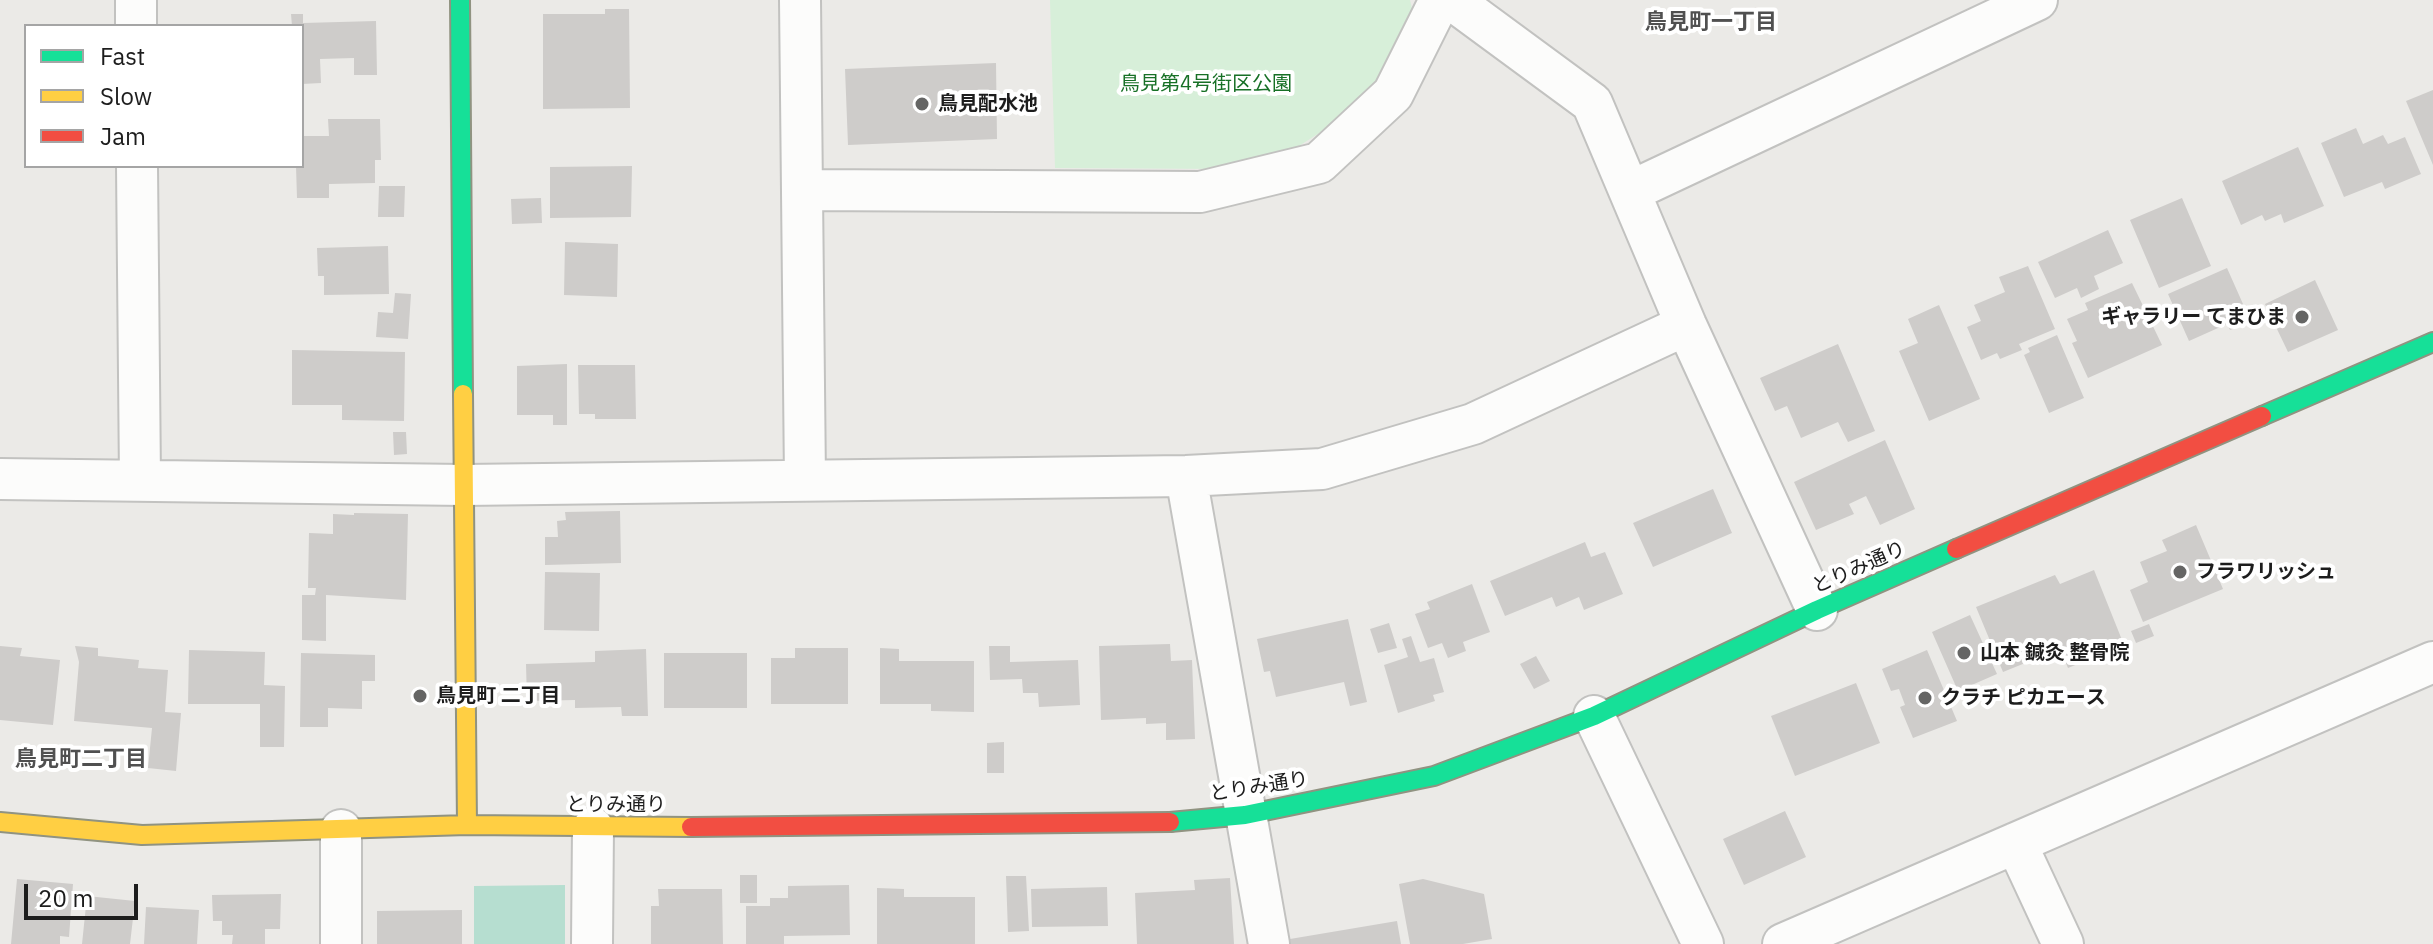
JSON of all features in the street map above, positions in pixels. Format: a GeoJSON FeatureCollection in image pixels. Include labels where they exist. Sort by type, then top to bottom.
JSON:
{"type":"FeatureCollection","features":[{"type":"Feature","properties":{"kind":"street"},"geometry":{"type":"LineString","coordinates":[[136,0],[136,24]]}},
{"type":"Feature","properties":{"kind":"street"},"geometry":{"type":"LineString","coordinates":[[460,0],[467,825]]}},
{"type":"Feature","properties":{"kind":"street"},"geometry":{"type":"LineString","coordinates":[[800,0],[805,480]]}},
{"type":"Feature","properties":{"kind":"street"},"geometry":{"type":"LineString","coordinates":[[803,190],[1200,192],[1319,163],[1393,94],[1440,0]]}},
{"type":"Feature","properties":{"kind":"street"},"geometry":{"type":"LineString","coordinates":[[1452,0],[1592,103],[1686,325],[1817,610]]}},
{"type":"Feature","properties":{"kind":"street"},"geometry":{"type":"LineString","coordinates":[[1631,191],[2037,0]]}},
{"type":"Feature","properties":{"kind":"street"},"geometry":{"type":"LineString","coordinates":[[137,168],[140,480]]}},
{"type":"Feature","properties":{"kind":"street"},"geometry":{"type":"LineString","coordinates":[[0,479],[464,485],[1186,476],[1322,469],[1473,424],[1686,325]]}},
{"type":"Feature","properties":{"kind":"street","name":"とりみ通り"},"geometry":{"type":"LineString","coordinates":[[0,822],[142,835],[467,825],[593,828],[1168,822],[1245,815],[1434,776],[1594,716],[1817,610],[2433,342]]}},
{"type":"Feature","properties":{"kind":"street"},"geometry":{"type":"LineString","coordinates":[[1186,476],[1269,944]]}},
{"type":"Feature","properties":{"kind":"street"},"geometry":{"type":"LineString","coordinates":[[1783,944],[2433,662]]}},
{"type":"Feature","properties":{"kind":"street"},"geometry":{"type":"LineString","coordinates":[[1594,716],[1703,944]]}},
{"type":"Feature","properties":{"kind":"street"},"geometry":{"type":"LineString","coordinates":[[592,944],[593,828]]}},
{"type":"Feature","properties":{"kind":"street"},"geometry":{"type":"LineString","coordinates":[[341,830],[341,944]]}},
{"type":"Feature","properties":{"kind":"street"},"geometry":{"type":"LineString","coordinates":[[2016,843],[2063,944]]}},
{"type":"Feature","properties":{"kind":"green space","name":"鳥見第4号街区公園"},"geometry":{"type":"Polygon","coordinates":[[[1050,0],[1410,0],[1414,17],[1377,81],[1343,118],[1291,151],[1229,169],[1055,168],[1050,0]]]}},
{"type":"Feature","properties":{"kind":"green space"},"geometry":{"type":"Polygon","coordinates":[[[565,885],[565,944],[474,944],[474,886],[565,885]]]}},
{"type":"Feature","properties":{"kind":"building"},"geometry":{"type":"Polygon","coordinates":[[[605,9],[629,9],[630,108],[543,109],[543,14],[605,14],[605,9]]]}},
{"type":"Feature","properties":{"kind":"building"},"geometry":{"type":"Polygon","coordinates":[[[291,14],[303,14],[303,23],[376,21],[377,75],[354,75],[354,58],[320,59],[321,83],[304,84],[304,24],[292,24],[291,14]]]}},
{"type":"Feature","properties":{"kind":"building","name":"鳥見配水池"},"geometry":{"type":"Polygon","coordinates":[[[996,63],[997,139],[848,145],[845,69],[996,63]]]}},
{"type":"Feature","properties":{"kind":"building"},"geometry":{"type":"Polygon","coordinates":[[[2433,90],[2433,165],[2406,101],[2433,90]]]}},
{"type":"Feature","properties":{"kind":"building"},"geometry":{"type":"Polygon","coordinates":[[[328,119],[380,119],[381,160],[375,160],[375,183],[329,184],[329,198],[297,198],[296,168],[304,168],[304,136],[329,136],[328,119]]]}},
{"type":"Feature","properties":{"kind":"building"},"geometry":{"type":"Polygon","coordinates":[[[2356,128],[2363,144],[2383,135],[2388,144],[2405,137],[2421,174],[2385,189],[2382,182],[2344,197],[2321,143],[2356,128]]]}},
{"type":"Feature","properties":{"kind":"building"},"geometry":{"type":"Polygon","coordinates":[[[2298,147],[2324,206],[2284,223],[2281,214],[2265,221],[2262,215],[2241,225],[2222,181],[2298,147]]]}},
{"type":"Feature","properties":{"kind":"building"},"geometry":{"type":"Polygon","coordinates":[[[632,166],[631,217],[550,218],[550,167],[632,166]]]}},
{"type":"Feature","properties":{"kind":"building"},"geometry":{"type":"Polygon","coordinates":[[[379,186],[405,186],[404,217],[378,217],[379,186]]]}},
{"type":"Feature","properties":{"kind":"building"},"geometry":{"type":"Polygon","coordinates":[[[541,198],[542,223],[512,224],[511,199],[541,198]]]}},
{"type":"Feature","properties":{"kind":"building"},"geometry":{"type":"Polygon","coordinates":[[[2182,198],[2211,266],[2159,288],[2130,220],[2182,198]]]}},
{"type":"Feature","properties":{"kind":"building"},"geometry":{"type":"Polygon","coordinates":[[[2108,230],[2123,263],[2094,276],[2099,289],[2081,298],[2077,288],[2055,298],[2038,262],[2108,230]]]}},
{"type":"Feature","properties":{"kind":"building"},"geometry":{"type":"Polygon","coordinates":[[[565,242],[618,244],[617,297],[564,295],[565,242]]]}},
{"type":"Feature","properties":{"kind":"building"},"geometry":{"type":"Polygon","coordinates":[[[388,246],[389,294],[324,295],[324,276],[318,276],[317,248],[388,246]]]}},
{"type":"Feature","properties":{"kind":"building"},"geometry":{"type":"Polygon","coordinates":[[[2028,266],[2055,329],[2019,344],[2022,350],[2000,359],[1997,353],[1981,360],[1967,327],[1981,321],[1974,305],[2005,292],[1999,277],[2028,266]]]}},
{"type":"Feature","properties":{"kind":"building"},"geometry":{"type":"Polygon","coordinates":[[[2227,268],[2251,322],[2230,330],[2227,324],[2189,341],[2168,294],[2227,268]]]}},
{"type":"Feature","properties":{"kind":"building","name":"ギャラリー てまひま"},"geometry":{"type":"Polygon","coordinates":[[[2315,280],[2338,330],[2288,352],[2265,304],[2315,280]]]}},
{"type":"Feature","properties":{"kind":"building"},"geometry":{"type":"Polygon","coordinates":[[[2132,283],[2162,345],[2088,378],[2072,343],[2077,341],[2067,319],[2088,310],[2085,303],[2132,283]]]}},
{"type":"Feature","properties":{"kind":"building"},"geometry":{"type":"Polygon","coordinates":[[[395,293],[411,294],[408,339],[376,337],[378,312],[393,313],[395,293]]]}},
{"type":"Feature","properties":{"kind":"building"},"geometry":{"type":"Polygon","coordinates":[[[1939,305],[1980,399],[1929,421],[1899,351],[1918,343],[1908,319],[1939,305]]]}},
{"type":"Feature","properties":{"kind":"building"},"geometry":{"type":"Polygon","coordinates":[[[2057,335],[2084,398],[2049,413],[2024,355],[2030,352],[2028,348],[2057,335]]]}},
{"type":"Feature","properties":{"kind":"building"},"geometry":{"type":"Polygon","coordinates":[[[1838,344],[1875,431],[1848,442],[1838,422],[1801,438],[1787,406],[1775,411],[1760,378],[1838,344]]]}},
{"type":"Feature","properties":{"kind":"building"},"geometry":{"type":"Polygon","coordinates":[[[292,350],[405,352],[404,421],[342,420],[342,405],[292,405],[292,350]]]}},
{"type":"Feature","properties":{"kind":"building"},"geometry":{"type":"Polygon","coordinates":[[[567,364],[567,425],[553,425],[553,415],[517,415],[517,366],[567,364]]]}},
{"type":"Feature","properties":{"kind":"building"},"geometry":{"type":"Polygon","coordinates":[[[578,365],[635,365],[636,419],[595,419],[595,414],[579,414],[578,365]]]}},
{"type":"Feature","properties":{"kind":"building"},"geometry":{"type":"Polygon","coordinates":[[[393,432],[406,432],[407,454],[394,455],[393,432]]]}},
{"type":"Feature","properties":{"kind":"building"},"geometry":{"type":"Polygon","coordinates":[[[1885,440],[1915,509],[1880,525],[1866,496],[1849,504],[1854,514],[1816,530],[1794,482],[1885,440]]]}},
{"type":"Feature","properties":{"kind":"building"},"geometry":{"type":"Polygon","coordinates":[[[1713,489],[1732,533],[1653,567],[1633,523],[1713,489]]]}},
{"type":"Feature","properties":{"kind":"building"},"geometry":{"type":"Polygon","coordinates":[[[620,511],[621,563],[545,565],[545,537],[558,537],[557,521],[566,520],[565,512],[620,511]]]}},
{"type":"Feature","properties":{"kind":"building"},"geometry":{"type":"Polygon","coordinates":[[[333,514],[408,514],[406,600],[326,595],[326,641],[302,640],[302,595],[315,595],[316,588],[308,588],[309,533],[333,534],[333,514]]]}},
{"type":"Feature","properties":{"kind":"building","name":"フラワリッシュ"},"geometry":{"type":"Polygon","coordinates":[[[2196,525],[2223,589],[2143,622],[2130,590],[2148,582],[2140,562],[2167,551],[2162,540],[2196,525]]]}},
{"type":"Feature","properties":{"kind":"building"},"geometry":{"type":"Polygon","coordinates":[[[1585,542],[1591,557],[1605,552],[1623,594],[1584,610],[1579,597],[1556,607],[1552,597],[1505,616],[1490,581],[1585,542]]]}},
{"type":"Feature","properties":{"kind":"building"},"geometry":{"type":"Polygon","coordinates":[[[2094,570],[2124,645],[2068,668],[2060,649],[2003,672],[1976,607],[2055,575],[2060,584],[2094,570]]]}},
{"type":"Feature","properties":{"kind":"building"},"geometry":{"type":"Polygon","coordinates":[[[545,572],[600,573],[599,631],[544,630],[545,572]]]}},
{"type":"Feature","properties":{"kind":"building"},"geometry":{"type":"Polygon","coordinates":[[[1472,584],[1490,632],[1463,642],[1466,651],[1448,658],[1442,643],[1428,648],[1415,614],[1430,609],[1427,602],[1472,584]]]}},
{"type":"Feature","properties":{"kind":"building","name":"山本 鍼灸 整骨院"},"geometry":{"type":"Polygon","coordinates":[[[1970,615],[1997,674],[1958,691],[1932,632],[1970,615]]]}},
{"type":"Feature","properties":{"kind":"building"},"geometry":{"type":"Polygon","coordinates":[[[1348,619],[1367,702],[1350,706],[1344,682],[1276,697],[1270,671],[1264,672],[1257,639],[1348,619]]]}},
{"type":"Feature","properties":{"kind":"building"},"geometry":{"type":"Polygon","coordinates":[[[1389,623],[1397,648],[1378,653],[1370,629],[1389,623]]]}},
{"type":"Feature","properties":{"kind":"building"},"geometry":{"type":"Polygon","coordinates":[[[2149,624],[2154,636],[2136,643],[2131,631],[2149,624]]]}},
{"type":"Feature","properties":{"kind":"building"},"geometry":{"type":"Polygon","coordinates":[[[1411,636],[1420,662],[1434,658],[1444,692],[1433,695],[1435,701],[1398,713],[1384,665],[1408,657],[1402,639],[1411,636]]]}},
{"type":"Feature","properties":{"kind":"building"},"geometry":{"type":"Polygon","coordinates":[[[1170,644],[1171,661],[1192,660],[1195,739],[1166,740],[1166,723],[1146,724],[1146,718],[1101,720],[1099,646],[1170,644]]]}},
{"type":"Feature","properties":{"kind":"building"},"geometry":{"type":"Polygon","coordinates":[[[0,646],[22,648],[20,656],[60,660],[53,725],[0,720],[0,646]]]}},
{"type":"Feature","properties":{"kind":"building"},"geometry":{"type":"Polygon","coordinates":[[[75,646],[98,648],[98,656],[139,660],[138,668],[168,670],[165,712],[181,713],[176,771],[148,768],[152,728],[74,721],[79,662],[75,646]]]}},
{"type":"Feature","properties":{"kind":"building"},"geometry":{"type":"Polygon","coordinates":[[[989,646],[1010,646],[1010,662],[1078,660],[1080,705],[1039,707],[1038,693],[1023,693],[1022,679],[990,680],[989,646]]]}},
{"type":"Feature","properties":{"kind":"building"},"geometry":{"type":"Polygon","coordinates":[[[795,648],[848,648],[848,704],[771,704],[771,658],[795,658],[795,648]]]}},
{"type":"Feature","properties":{"kind":"building"},"geometry":{"type":"Polygon","coordinates":[[[880,648],[899,649],[899,661],[974,661],[974,712],[931,711],[931,704],[880,704],[880,648]]]}},
{"type":"Feature","properties":{"kind":"building"},"geometry":{"type":"Polygon","coordinates":[[[646,649],[648,716],[622,716],[621,707],[575,708],[575,700],[527,701],[526,664],[595,662],[595,651],[646,649]]]}},
{"type":"Feature","properties":{"kind":"building"},"geometry":{"type":"Polygon","coordinates":[[[189,650],[265,652],[264,685],[285,686],[284,747],[260,747],[260,704],[188,704],[189,650]]]}},
{"type":"Feature","properties":{"kind":"building","name":"クラチ ピカエース"},"geometry":{"type":"Polygon","coordinates":[[[1927,650],[1957,721],[1913,738],[1900,707],[1905,705],[1899,689],[1891,691],[1882,669],[1927,650]]]}},
{"type":"Feature","properties":{"kind":"building"},"geometry":{"type":"Polygon","coordinates":[[[301,653],[375,655],[375,681],[362,681],[362,709],[328,708],[328,727],[300,727],[301,653]]]}},
{"type":"Feature","properties":{"kind":"building"},"geometry":{"type":"Polygon","coordinates":[[[664,653],[747,653],[747,708],[664,708],[664,653]]]}},
{"type":"Feature","properties":{"kind":"building"},"geometry":{"type":"Polygon","coordinates":[[[1536,656],[1550,681],[1534,689],[1520,664],[1536,656]]]}},
{"type":"Feature","properties":{"kind":"building"},"geometry":{"type":"Polygon","coordinates":[[[1856,683],[1880,743],[1795,776],[1771,716],[1856,683]]]}},
{"type":"Feature","properties":{"kind":"building"},"geometry":{"type":"Polygon","coordinates":[[[1004,742],[1004,773],[987,773],[987,743],[1004,742]]]}},
{"type":"Feature","properties":{"kind":"building"},"geometry":{"type":"Polygon","coordinates":[[[1785,811],[1806,857],[1744,885],[1723,839],[1785,811]]]}},
{"type":"Feature","properties":{"kind":"building"},"geometry":{"type":"Polygon","coordinates":[[[740,875],[757,875],[757,903],[740,903],[740,875]]]}},
{"type":"Feature","properties":{"kind":"building"},"geometry":{"type":"Polygon","coordinates":[[[1006,876],[1026,876],[1029,931],[1008,932],[1006,876]]]}},
{"type":"Feature","properties":{"kind":"building"},"geometry":{"type":"Polygon","coordinates":[[[1230,878],[1234,944],[1137,944],[1135,893],[1195,890],[1194,880],[1230,878]]]}},
{"type":"Feature","properties":{"kind":"building"},"geometry":{"type":"Polygon","coordinates":[[[17,879],[73,884],[69,937],[60,936],[60,944],[11,944],[17,879]]]}},
{"type":"Feature","properties":{"kind":"building"},"geometry":{"type":"Polygon","coordinates":[[[1423,879],[1484,894],[1492,939],[1463,944],[1410,944],[1399,884],[1423,879]]]}},
{"type":"Feature","properties":{"kind":"building"},"geometry":{"type":"Polygon","coordinates":[[[849,885],[850,935],[784,936],[784,944],[746,944],[746,906],[770,906],[770,898],[788,898],[788,886],[849,885]]]}},
{"type":"Feature","properties":{"kind":"building"},"geometry":{"type":"Polygon","coordinates":[[[1107,887],[1108,926],[1032,927],[1031,889],[1107,887]]]}},
{"type":"Feature","properties":{"kind":"building"},"geometry":{"type":"Polygon","coordinates":[[[877,888],[904,889],[904,897],[975,897],[975,944],[877,944],[877,888]]]}},
{"type":"Feature","properties":{"kind":"building"},"geometry":{"type":"Polygon","coordinates":[[[658,889],[722,889],[723,944],[651,944],[651,906],[659,906],[658,889]]]}},
{"type":"Feature","properties":{"kind":"building"},"geometry":{"type":"Polygon","coordinates":[[[281,894],[280,929],[265,929],[265,944],[232,944],[233,935],[222,935],[222,921],[213,921],[212,895],[281,894]]]}},
{"type":"Feature","properties":{"kind":"building"},"geometry":{"type":"Polygon","coordinates":[[[87,896],[135,901],[130,944],[82,944],[87,896]]]}},
{"type":"Feature","properties":{"kind":"building"},"geometry":{"type":"Polygon","coordinates":[[[146,907],[199,910],[197,944],[144,944],[146,907]]]}},
{"type":"Feature","properties":{"kind":"building"},"geometry":{"type":"Polygon","coordinates":[[[462,910],[462,944],[377,944],[377,911],[462,910]]]}},
{"type":"Feature","properties":{"kind":"building"},"geometry":{"type":"Polygon","coordinates":[[[1397,921],[1401,944],[1291,944],[1290,939],[1397,921]]]}},
{"type":"Feature","properties":{"kind":"traffic: fast"},"geometry":{"type":"LineString","coordinates":[[460,0],[463,394]]}},
{"type":"Feature","properties":{"kind":"traffic: fast"},"geometry":{"type":"LineString","coordinates":[[2262,416],[2433,342]]}},
{"type":"Feature","properties":{"kind":"traffic: fast"},"geometry":{"type":"LineString","coordinates":[[1170,822],[1245,815],[1434,776],[1594,716],[1817,610],[1956,549]]}},
{"type":"Feature","properties":{"kind":"traffic: slow"},"geometry":{"type":"LineString","coordinates":[[463,394],[467,825]]}},
{"type":"Feature","properties":{"kind":"traffic: slow"},"geometry":{"type":"LineString","coordinates":[[0,822],[142,835],[467,825],[691,827]]}},
{"type":"Feature","properties":{"kind":"traffic: jam"},"geometry":{"type":"LineString","coordinates":[[1956,549],[2262,416]]}},
{"type":"Feature","properties":{"kind":"traffic: jam"},"geometry":{"type":"LineString","coordinates":[[691,827],[1170,822]]}},
{"type":"Feature","properties":{"kind":"place","name":"鳥見配水池"},"geometry":{"type":"Point","coordinates":[922,104]}},
{"type":"Feature","properties":{"kind":"place","name":"ギャラリー てまひま"},"geometry":{"type":"Point","coordinates":[2302,317]}},
{"type":"Feature","properties":{"kind":"place","name":"フラワリッシュ"},"geometry":{"type":"Point","coordinates":[2180,572]}},
{"type":"Feature","properties":{"kind":"place","name":"山本 鍼灸 整骨院"},"geometry":{"type":"Point","coordinates":[1964,653]}},
{"type":"Feature","properties":{"kind":"place","name":"鳥見町 二丁目"},"geometry":{"type":"Point","coordinates":[420,696]}},
{"type":"Feature","properties":{"kind":"place","name":"クラチ ピカエース"},"geometry":{"type":"Point","coordinates":[1925,698]}},
{"type":"Feature","properties":{"kind":"district","name":"鳥見町一丁目"},"geometry":{"type":"Point","coordinates":[1711,23]}},
{"type":"Feature","properties":{"kind":"district","name":"鳥見町二丁目"},"geometry":{"type":"Point","coordinates":[81,760]}}]}
